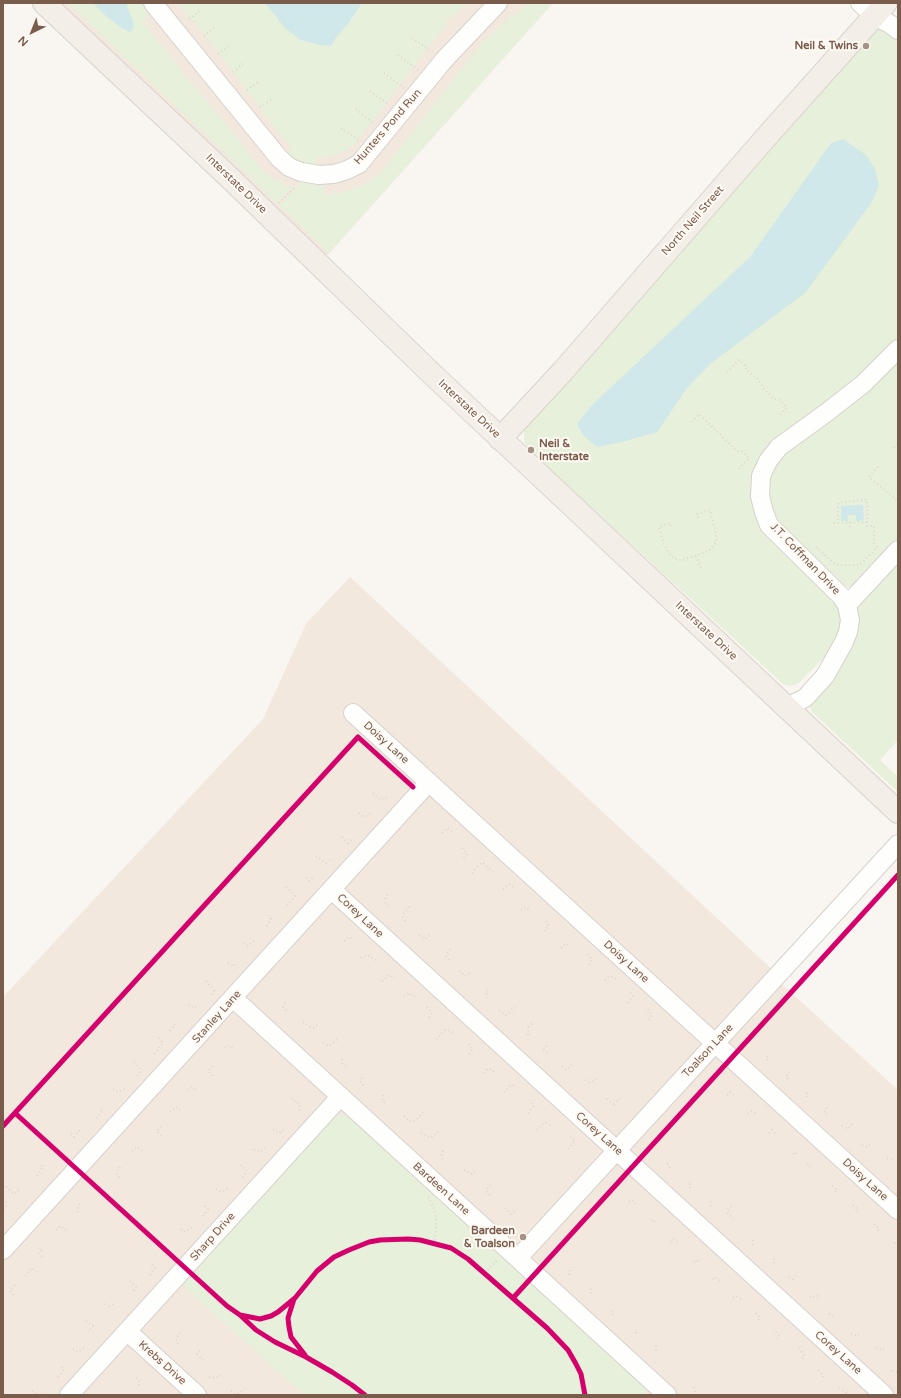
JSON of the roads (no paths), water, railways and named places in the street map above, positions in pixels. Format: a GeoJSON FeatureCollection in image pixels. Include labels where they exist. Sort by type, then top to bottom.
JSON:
{"type":"FeatureCollection","features":[{"type":"Feature","properties":{"kind":"main road","name":"Interstate Drive"},"geometry":{"type":"LineString","coordinates":[[44,3],[233,181],[500,439],[898,812]]}},
{"type":"Feature","properties":{"kind":"main road","name":"North Neil Street"},"geometry":{"type":"LineString","coordinates":[[500,439],[563,371],[763,141],[873,7]]}},
{"type":"Feature","properties":{"kind":"street","name":"Hunters Pond Run"},"geometry":{"type":"LineString","coordinates":[[152,3],[279,158],[301,172],[313,174],[334,174],[359,164],[444,60],[498,3]]}},
{"type":"Feature","properties":{"kind":"street"},"geometry":{"type":"LineString","coordinates":[[873,7],[898,30]]}},
{"type":"Feature","properties":{"kind":"street","name":"J.T. Coffman Drive"},"geometry":{"type":"LineString","coordinates":[[787,707],[797,690],[818,669],[834,658],[844,642],[848,632],[850,620],[847,605],[827,581],[770,525],[764,512],[760,496],[761,476],[768,461],[779,447],[863,384],[898,349]]}},
{"type":"Feature","properties":{"kind":"street"},"geometry":{"type":"LineString","coordinates":[[847,605],[898,550]]}},
{"type":"Feature","properties":{"kind":"street","name":"Doisy Lane"},"geometry":{"type":"LineString","coordinates":[[353,713],[898,1210]]}},
{"type":"Feature","properties":{"kind":"street","name":"Stanley Lane"},"geometry":{"type":"LineString","coordinates":[[3,1250],[429,782]]}},
{"type":"Feature","properties":{"kind":"street","name":"Toalson Lane"},"geometry":{"type":"LineString","coordinates":[[510,1256],[617,1150],[898,844]]}},
{"type":"Feature","properties":{"kind":"street","name":"Corey Lane"},"geometry":{"type":"LineString","coordinates":[[332,890],[884,1395]]}},
{"type":"Feature","properties":{"kind":"street","name":"Bardeen Lane"},"geometry":{"type":"LineString","coordinates":[[233,998],[510,1256],[663,1394]]}},
{"type":"Feature","properties":{"kind":"street","name":"Sharp Drive"},"geometry":{"type":"LineString","coordinates":[[69,1395],[340,1097]]}},
{"type":"Feature","properties":{"kind":"street","name":"Krebs Drive"},"geometry":{"type":"LineString","coordinates":[[127,1331],[197,1395]]}},
{"type":"Feature","properties":{"kind":"water"},"geometry":{"type":"Polygon","coordinates":[[[93,3],[126,3],[134,24],[132,31],[129,32],[122,28],[106,16],[93,3]]]}},
{"type":"Feature","properties":{"kind":"water"},"geometry":{"type":"Polygon","coordinates":[[[265,3],[362,3],[331,46],[301,40],[285,28],[265,3]]]}},
{"type":"Feature","properties":{"kind":"water"},"geometry":{"type":"Polygon","coordinates":[[[843,139],[866,155],[875,169],[879,185],[872,202],[805,293],[710,364],[687,388],[657,432],[622,442],[597,447],[583,435],[577,424],[592,405],[750,257],[831,143],[843,139]]]}},
{"type":"Feature","properties":{"kind":"water"},"geometry":{"type":"Polygon","coordinates":[[[863,505],[864,520],[856,521],[856,515],[848,515],[848,521],[841,521],[841,506],[863,505]]]}},
{"type":"Feature","properties":{"kind":"place","name":"Neil & Twins"},"geometry":{"type":"Point","coordinates":[866,46]}},
{"type":"Feature","properties":{"kind":"place","name":"Neil & Interstate"},"geometry":{"type":"Point","coordinates":[531,450]}},
{"type":"Feature","properties":{"kind":"place","name":"Bardeen & Toalson"},"geometry":{"type":"Point","coordinates":[523,1237]}}]}
